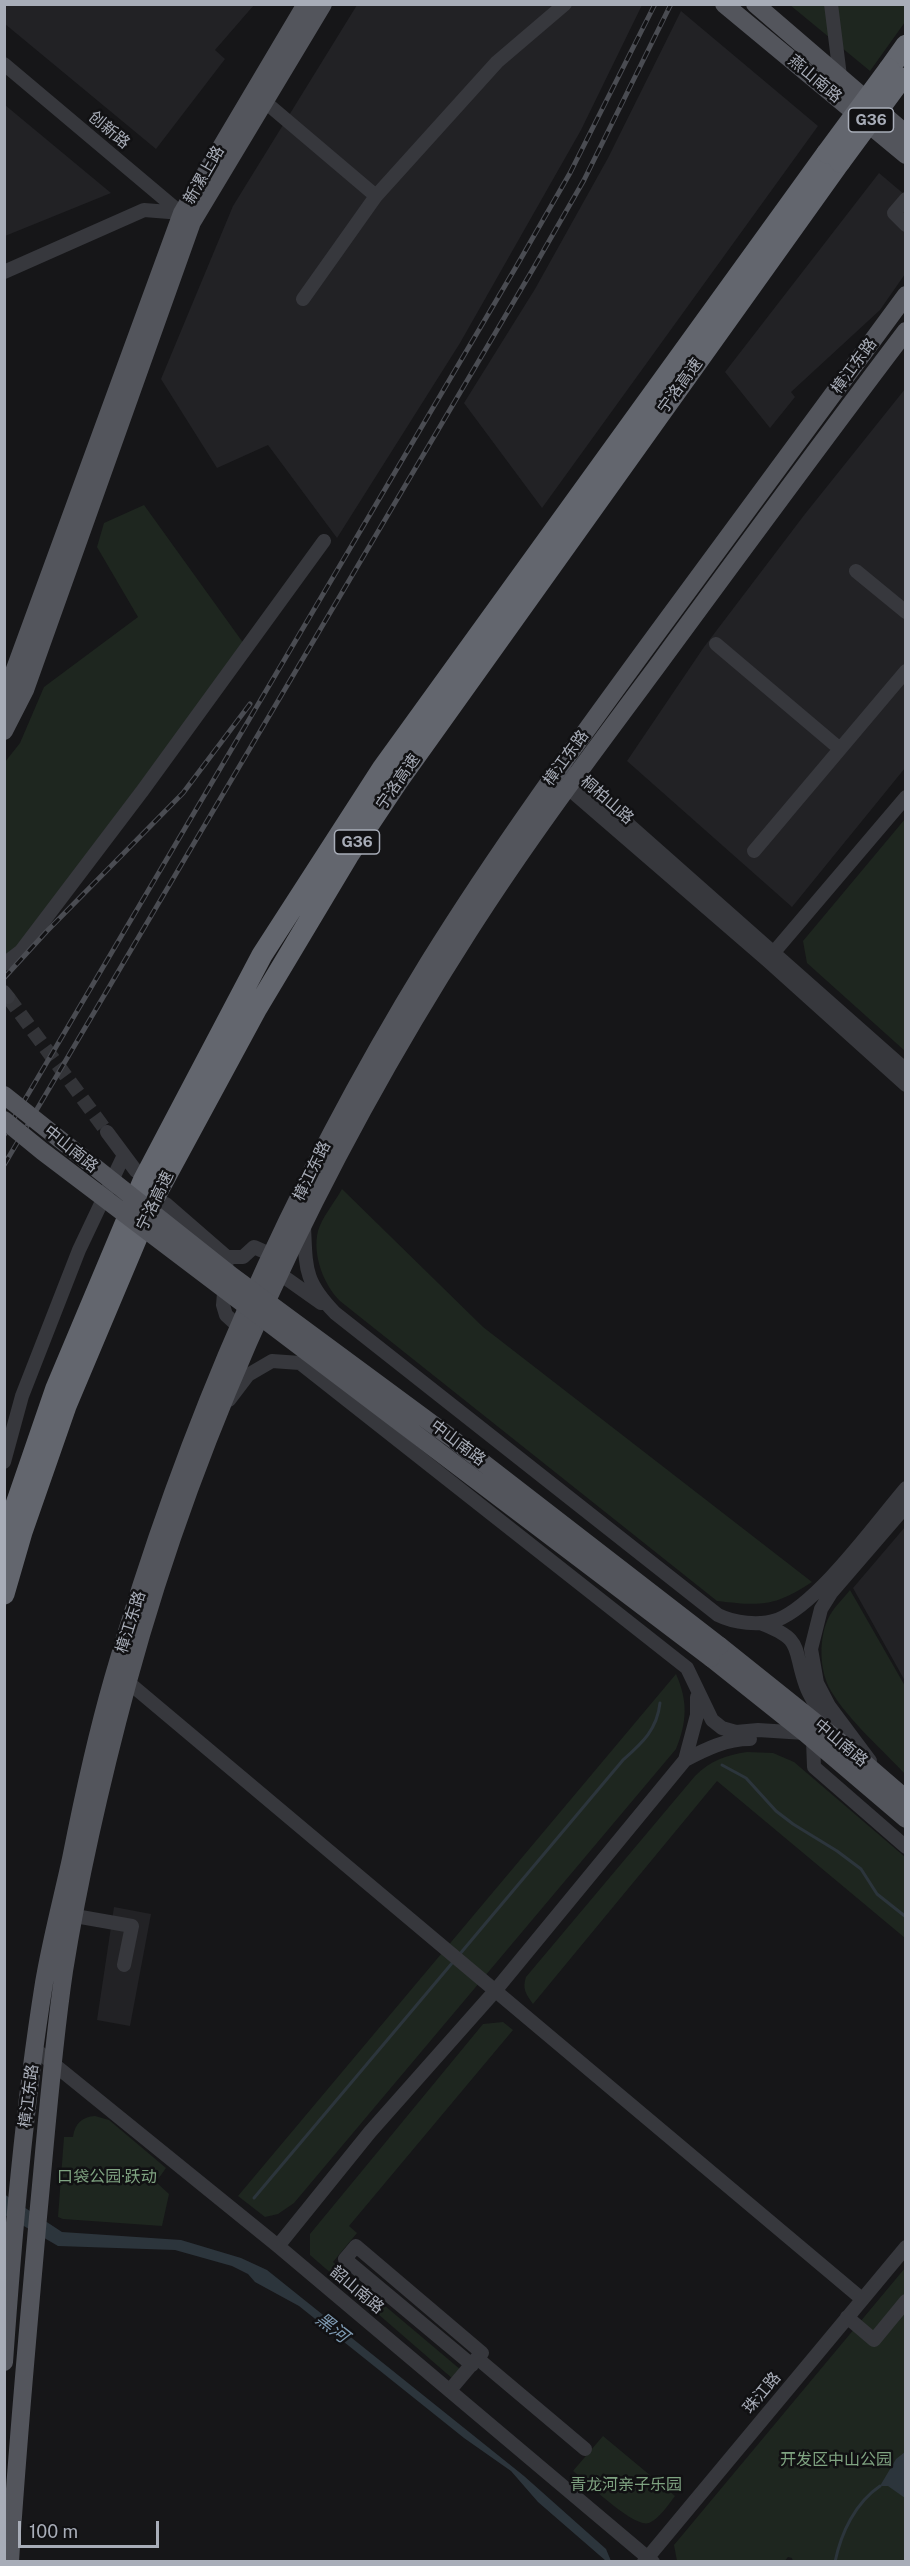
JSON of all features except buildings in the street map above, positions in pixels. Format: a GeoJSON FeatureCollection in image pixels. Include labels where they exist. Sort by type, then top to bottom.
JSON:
{"type":"FeatureCollection","features":[{"type":"Feature","properties":{"kind":"highway","name":"宁洛高速"},"geometry":{"type":"LineString","coordinates":[[4,1539],[56,1388],[143,1181],[262,955],[382,769],[833,157],[899,73],[906,45]]}},
{"type":"Feature","properties":{"kind":"highway","name":"宁洛高速"},"geometry":{"type":"LineString","coordinates":[[4,1594],[22,1532],[66,1406],[152,1202],[257,1008],[348,856],[398,782],[833,157]]}},
{"type":"Feature","properties":{"kind":"main road","name":"新漯上路"},"geometry":{"type":"LineString","coordinates":[[187,218],[306,4]]}},
{"type":"Feature","properties":{"kind":"main road","name":"新漯上路"},"geometry":{"type":"LineString","coordinates":[[187,218],[324,4]]}},
{"type":"Feature","properties":{"kind":"main road","name":"燕山南路"},"geometry":{"type":"LineString","coordinates":[[724,4],[906,155]]}},
{"type":"Feature","properties":{"kind":"main road","name":"燕山南路"},"geometry":{"type":"LineString","coordinates":[[755,4],[906,134]]}},
{"type":"Feature","properties":{"kind":"main road"},"geometry":{"type":"LineString","coordinates":[[4,699],[187,218]]}},
{"type":"Feature","properties":{"kind":"main road"},"geometry":{"type":"LineString","coordinates":[[4,731],[24,690],[187,218]]}},
{"type":"Feature","properties":{"kind":"main road","name":"樟江东路"},"geometry":{"type":"LineString","coordinates":[[4,2362],[19,2183],[45,1977],[87,1782],[112,1681],[161,1524],[238,1326],[328,1140],[394,1022],[489,870],[557,770],[906,295]]}},
{"type":"Feature","properties":{"kind":"main road","name":"樟江东路"},"geometry":{"type":"LineString","coordinates":[[10,2562],[19,2415],[52,2061],[65,1966],[128,1682],[155,1590],[221,1412],[280,1274],[347,1135],[470,930],[536,831],[906,331]]}},
{"type":"Feature","properties":{"kind":"main road"},"geometry":{"type":"LineString","coordinates":[[854,400],[881,376],[906,344]]}},
{"type":"Feature","properties":{"kind":"main road","name":"中山南路"},"geometry":{"type":"LineString","coordinates":[[4,1095],[232,1276],[450,1437],[715,1652],[809,1737],[906,1819]]}},
{"type":"Feature","properties":{"kind":"main road","name":"中山南路"},"geometry":{"type":"LineString","coordinates":[[4,1120],[42,1151],[715,1652],[840,1742],[906,1799]]}},
{"type":"Feature","properties":{"kind":"street"},"geometry":{"type":"LineString","coordinates":[[303,299],[376,196],[497,62],[565,4]]}},
{"type":"Feature","properties":{"kind":"street"},"geometry":{"type":"LineString","coordinates":[[831,4],[840,76]]}},
{"type":"Feature","properties":{"kind":"street","name":"创新路"},"geometry":{"type":"LineString","coordinates":[[4,64],[187,218]]}},
{"type":"Feature","properties":{"kind":"street"},"geometry":{"type":"LineString","coordinates":[[264,101],[376,196]]}},
{"type":"Feature","properties":{"kind":"street"},"geometry":{"type":"LineString","coordinates":[[906,199],[894,213],[906,225]]}},
{"type":"Feature","properties":{"kind":"street","name":"新漯上路"},"geometry":{"type":"LineString","coordinates":[[4,272],[144,210],[187,218]]}},
{"type":"Feature","properties":{"kind":"street"},"geometry":{"type":"LineString","coordinates":[[4,964],[21,951],[129,809],[324,541]]}},
{"type":"Feature","properties":{"kind":"street"},"geometry":{"type":"LineString","coordinates":[[856,572],[906,612]]}},
{"type":"Feature","properties":{"kind":"street"},"geometry":{"type":"LineString","coordinates":[[716,645],[840,749]]}},
{"type":"Feature","properties":{"kind":"street"},"geometry":{"type":"LineString","coordinates":[[754,851],[906,671]]}},
{"type":"Feature","properties":{"kind":"street","name":"桐柏山路"},"geometry":{"type":"LineString","coordinates":[[557,770],[906,1070]]}},
{"type":"Feature","properties":{"kind":"street"},"geometry":{"type":"LineString","coordinates":[[771,956],[905,798]]}},
{"type":"Feature","properties":{"kind":"street","name":"桐柏山路"},"geometry":{"type":"LineString","coordinates":[[771,956],[906,1085]]}},
{"type":"Feature","properties":{"kind":"street"},"geometry":{"type":"LineString","coordinates":[[107,1132],[136,1171]]}},
{"type":"Feature","properties":{"kind":"street"},"geometry":{"type":"LineString","coordinates":[[4,1462],[22,1396],[79,1250],[124,1155]]}},
{"type":"Feature","properties":{"kind":"street"},"geometry":{"type":"LineString","coordinates":[[166,1204],[227,1257],[243,1257],[254,1247],[272,1255]]}},
{"type":"Feature","properties":{"kind":"street"},"geometry":{"type":"LineString","coordinates":[[304,1226],[306,1258],[311,1282],[316,1293],[335,1313]]}},
{"type":"Feature","properties":{"kind":"street"},"geometry":{"type":"LineString","coordinates":[[227,1257],[223,1305],[226,1315],[238,1326]]}},
{"type":"Feature","properties":{"kind":"street"},"geometry":{"type":"LineString","coordinates":[[280,1274],[335,1313],[718,1615],[727,1619],[759,1623],[784,1632],[795,1644],[806,1688],[840,1742]]}},
{"type":"Feature","properties":{"kind":"street"},"geometry":{"type":"LineString","coordinates":[[221,1412],[248,1375],[272,1361],[300,1363],[687,1668],[712,1720],[722,1728],[736,1732],[758,1730],[809,1737]]}},
{"type":"Feature","properties":{"kind":"street"},"geometry":{"type":"LineString","coordinates":[[759,1623],[776,1620],[792,1611],[824,1586],[906,1488]]}},
{"type":"Feature","properties":{"kind":"street"},"geometry":{"type":"LineString","coordinates":[[883,1779],[829,1706],[817,1683],[811,1649],[821,1609],[831,1593],[906,1506]]}},
{"type":"Feature","properties":{"kind":"street"},"geometry":{"type":"LineString","coordinates":[[128,1682],[862,2299]]}},
{"type":"Feature","properties":{"kind":"street"},"geometry":{"type":"LineString","coordinates":[[685,1760],[697,1715],[697,1686]]}},
{"type":"Feature","properties":{"kind":"street"},"geometry":{"type":"LineString","coordinates":[[278,2246],[370,2132],[495,1991],[685,1760],[711,1747],[737,1739],[809,1737]]}},
{"type":"Feature","properties":{"kind":"street"},"geometry":{"type":"LineString","coordinates":[[809,1737],[814,1767],[906,1847]]}},
{"type":"Feature","properties":{"kind":"street"},"geometry":{"type":"LineString","coordinates":[[75,1916],[132,1926],[124,1965]]}},
{"type":"Feature","properties":{"kind":"street","name":"韶山南路"},"geometry":{"type":"LineString","coordinates":[[35,2049],[278,2246],[648,2560]]}},
{"type":"Feature","properties":{"kind":"street"},"geometry":{"type":"LineString","coordinates":[[450,2390],[475,2362],[482,2353],[356,2246],[345,2259],[475,2362],[585,2449]]}},
{"type":"Feature","properties":{"kind":"street","name":"珠江路"},"geometry":{"type":"LineString","coordinates":[[648,2560],[906,2247]]}},
{"type":"Feature","properties":{"kind":"street"},"geometry":{"type":"LineString","coordinates":[[847,2317],[874,2340],[906,2301]]}},
{"type":"Feature","properties":{"kind":"shaded area"},"geometry":{"type":"Polygon","coordinates":[[[4,5],[254,5],[215,50],[225,59],[156,149],[5,24],[4,5]]]}},
{"type":"Feature","properties":{"kind":"shaded area"},"geometry":{"type":"Polygon","coordinates":[[[357,5],[642,5],[581,130],[460,343],[337,538],[268,445],[217,468],[161,379],[233,206],[357,5]]]}},
{"type":"Feature","properties":{"kind":"shaded area"},"geometry":{"type":"Polygon","coordinates":[[[681,11],[818,126],[542,508],[464,403],[535,289],[608,158],[681,11]]]}},
{"type":"Feature","properties":{"kind":"shaded area"},"geometry":{"type":"Polygon","coordinates":[[[5,105],[111,193],[5,236],[5,105]]]}},
{"type":"Feature","properties":{"kind":"shaded area"},"geometry":{"type":"Polygon","coordinates":[[[879,173],[905,195],[905,274],[880,310],[791,392],[795,397],[770,428],[725,372],[879,173]]]}},
{"type":"Feature","properties":{"kind":"shaded area"},"geometry":{"type":"Polygon","coordinates":[[[905,389],[905,768],[792,907],[627,761],[704,647],[805,514],[905,389]]]}},
{"type":"Feature","properties":{"kind":"shaded area"},"geometry":{"type":"Polygon","coordinates":[[[905,1527],[905,1681],[853,1588],[905,1527]]]}},
{"type":"Feature","properties":{"kind":"shaded area"},"geometry":{"type":"Polygon","coordinates":[[[114,1907],[151,1914],[130,2026],[97,2020],[114,1907]]]}},
{"type":"Feature","properties":{"kind":"green space"},"geometry":{"type":"Polygon","coordinates":[[[790,5],[905,5],[905,22],[870,71],[790,5]]]}},
{"type":"Feature","properties":{"kind":"green space"},"geometry":{"type":"Polygon","coordinates":[[[144,505],[244,644],[20,944],[5,956],[5,762],[20,743],[44,687],[138,617],[97,547],[104,523],[144,505]]]}},
{"type":"Feature","properties":{"kind":"green space"},"geometry":{"type":"Polygon","coordinates":[[[905,819],[905,1051],[807,963],[803,941],[905,819]]]}},
{"type":"Feature","properties":{"kind":"green space"},"geometry":{"type":"Polygon","coordinates":[[[342,1189],[483,1327],[812,1582],[787,1596],[767,1603],[745,1604],[717,1601],[340,1301],[324,1278],[318,1259],[317,1240],[322,1220],[342,1189]]]}},
{"type":"Feature","properties":{"kind":"green space"},"geometry":{"type":"Polygon","coordinates":[[[850,1590],[905,1686],[905,1774],[838,1702],[824,1674],[822,1643],[826,1623],[850,1590]]]}},
{"type":"Feature","properties":{"kind":"green space"},"geometry":{"type":"Polygon","coordinates":[[[676,1674],[683,1693],[685,1712],[676,1749],[294,2203],[278,2214],[265,2217],[238,2196],[676,1674]]]}},
{"type":"Feature","properties":{"kind":"green space"},"geometry":{"type":"Polygon","coordinates":[[[747,1752],[773,1753],[794,1762],[905,1857],[905,1938],[717,1781],[533,2004],[525,1991],[526,1977],[695,1776],[706,1766],[719,1760],[747,1752]]]}},
{"type":"Feature","properties":{"kind":"green space"},"geometry":{"type":"Polygon","coordinates":[[[503,2022],[513,2030],[349,2226],[357,2233],[333,2262],[461,2370],[453,2379],[310,2255],[310,2234],[483,2024],[503,2022]]]}},
{"type":"Feature","properties":{"kind":"green space","name":"口袋公园·跃动"},"geometry":{"type":"Polygon","coordinates":[[[95,2116],[109,2120],[166,2168],[156,2182],[169,2194],[162,2226],[58,2217],[64,2137],[73,2137],[75,2128],[80,2122],[95,2116]]]}},
{"type":"Feature","properties":{"kind":"green space","name":"开发区中山公园"},"geometry":{"type":"Polygon","coordinates":[[[905,2268],[905,2561],[793,2562],[792,2558],[788,2557],[784,2562],[677,2561],[674,2545],[905,2268]]]}},
{"type":"Feature","properties":{"kind":"green space","name":"青龙河亲子乐园"},"geometry":{"type":"Polygon","coordinates":[[[603,2436],[675,2496],[653,2521],[642,2523],[632,2519],[573,2471],[603,2436]]]}},
{"type":"Feature","properties":{"kind":"water","name":"黑河"},"geometry":{"type":"Polygon","coordinates":[[[4,2194],[62,2232],[181,2240],[241,2258],[267,2270],[524,2476],[606,2549],[611,2561],[606,2561],[538,2502],[511,2471],[464,2438],[299,2306],[255,2282],[248,2274],[232,2266],[175,2250],[58,2246],[5,2215],[4,2194]]]}},
{"type":"Feature","properties":{"kind":"water"},"geometry":{"type":"Polygon","coordinates":[[[905,2452],[905,2498],[888,2486],[880,2486],[896,2459],[905,2452]]]}},
{"type":"Feature","properties":{"kind":"waterway"},"geometry":{"type":"LineString","coordinates":[[459,1955],[623,1760],[648,1735],[656,1721],[660,1703]]}},
{"type":"Feature","properties":{"kind":"waterway"},"geometry":{"type":"LineString","coordinates":[[722,1765],[746,1778],[776,1811],[793,1824],[861,1869],[877,1894],[906,1917]]}},
{"type":"Feature","properties":{"kind":"waterway"},"geometry":{"type":"LineString","coordinates":[[254,2198],[453,1962]]}},
{"type":"Feature","properties":{"kind":"waterway"},"geometry":{"type":"LineString","coordinates":[[835,2562],[850,2520],[863,2501],[880,2486]]}},
{"type":"Feature","properties":{"kind":"tunnel"},"geometry":{"type":"LineString","coordinates":[[8,997],[107,1132]]}},
{"type":"Feature","properties":{"kind":"railway"},"geometry":{"type":"LineString","coordinates":[[4,1135],[516,267],[570,173],[655,4]]}},
{"type":"Feature","properties":{"kind":"railway"},"geometry":{"type":"LineString","coordinates":[[4,1165],[533,269],[584,180],[671,4]]}},
{"type":"Feature","properties":{"kind":"railway"},"geometry":{"type":"LineString","coordinates":[[4,978],[183,793],[250,704]]}}]}
